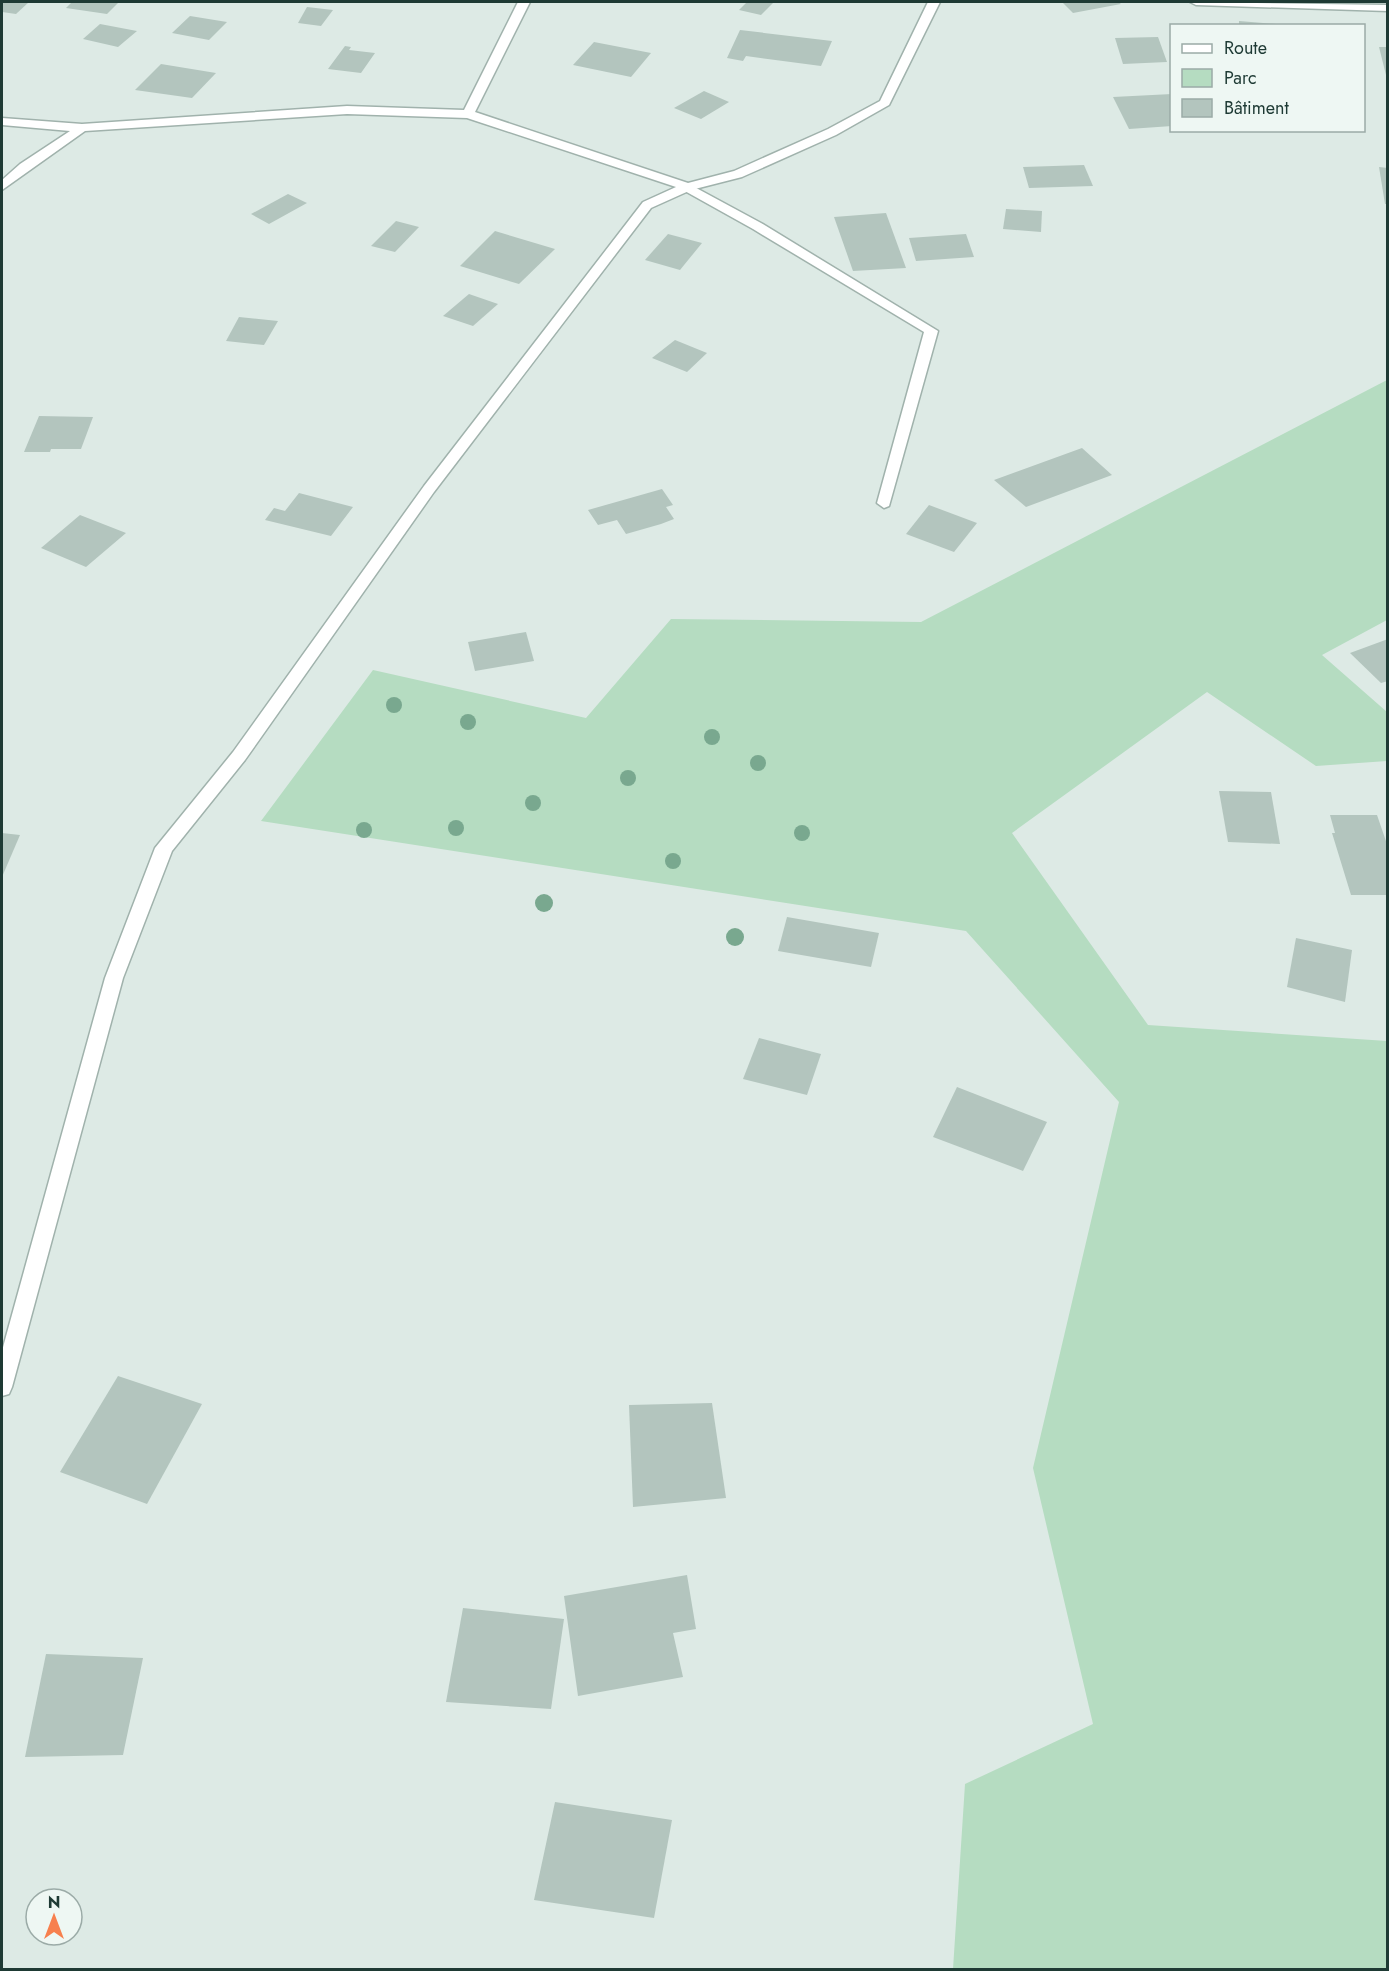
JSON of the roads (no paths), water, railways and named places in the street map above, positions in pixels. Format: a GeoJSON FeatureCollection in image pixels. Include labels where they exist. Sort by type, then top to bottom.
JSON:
{"type":"FeatureCollection","features":[{"type":"Feature","properties":{"kind":"street"},"geometry":{"type":"LineString","coordinates":[[468,114],[524,2]]}},
{"type":"Feature","properties":{"kind":"street"},"geometry":{"type":"LineString","coordinates":[[2,1387],[114,978],[164,848],[239,756],[429,489],[647,205],[687,187],[738,174],[832,132],[885,103],[934,2]]}},
{"type":"Feature","properties":{"kind":"street"},"geometry":{"type":"LineString","coordinates":[[1196,2],[1388,8]]}},
{"type":"Feature","properties":{"kind":"street"},"geometry":{"type":"LineString","coordinates":[[2,121],[82,128],[346,110],[468,114],[687,187],[757,226],[931,331],[884,503]]}},
{"type":"Feature","properties":{"kind":"street"},"geometry":{"type":"LineString","coordinates":[[2,186],[24,166],[82,128]]}}]}
